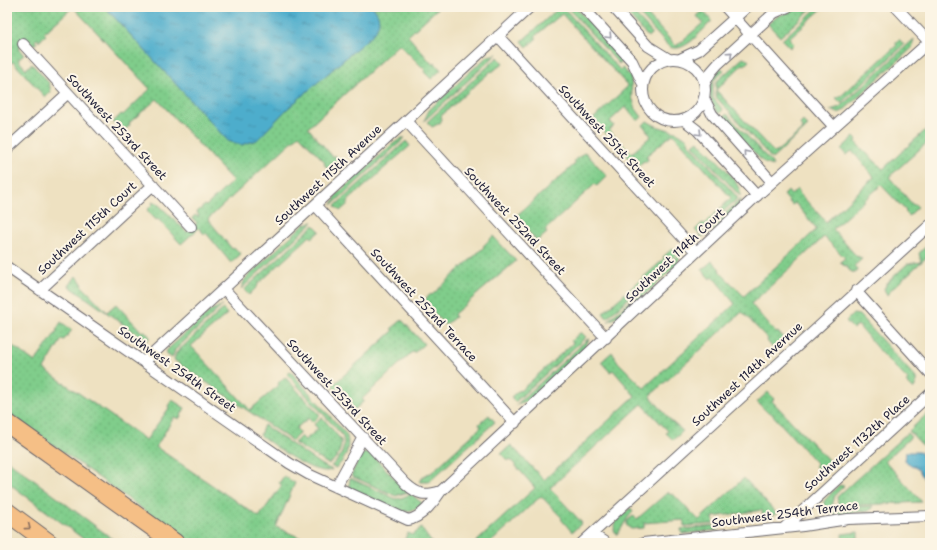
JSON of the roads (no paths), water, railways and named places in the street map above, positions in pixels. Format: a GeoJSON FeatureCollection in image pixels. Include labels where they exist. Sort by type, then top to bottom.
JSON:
{"type":"FeatureCollection","features":[{"type":"Feature","properties":{"kind":"highway"},"geometry":{"type":"LineString","coordinates":[[7,423],[175,543]]}},
{"type":"Feature","properties":{"kind":"highway"},"geometry":{"type":"LineString","coordinates":[[7,433],[153,543]]}},
{"type":"Feature","properties":{"kind":"highway"},"geometry":{"type":"LineString","coordinates":[[7,512],[49,543]]}},
{"type":"Feature","properties":{"kind":"street","name":"Southwest 115th Avenue"},"geometry":{"type":"LineString","coordinates":[[144,362],[530,7]]}},
{"type":"Feature","properties":{"kind":"street"},"geometry":{"type":"LineString","coordinates":[[583,7],[632,61],[642,82],[645,103],[655,115],[669,122],[684,120],[697,112],[704,98],[704,83],[697,70],[692,65],[680,59]]}},
{"type":"Feature","properties":{"kind":"street"},"geometry":{"type":"LineString","coordinates":[[613,7],[648,46],[669,59]]}},
{"type":"Feature","properties":{"kind":"street"},"geometry":{"type":"LineString","coordinates":[[725,7],[834,126]]}},
{"type":"Feature","properties":{"kind":"street"},"geometry":{"type":"LineString","coordinates":[[642,82],[654,66],[669,59],[680,59],[699,50],[747,7]]}},
{"type":"Feature","properties":{"kind":"street"},"geometry":{"type":"LineString","coordinates":[[704,83],[710,72],[750,35],[776,12],[788,7]]}},
{"type":"Feature","properties":{"kind":"street"},"geometry":{"type":"LineString","coordinates":[[896,7],[929,41]]}},
{"type":"Feature","properties":{"kind":"street","name":"Southwest 251st Street"},"geometry":{"type":"LineString","coordinates":[[498,36],[696,252]]}},
{"type":"Feature","properties":{"kind":"street","name":"Southwest 114th Court"},"geometry":{"type":"LineString","coordinates":[[440,491],[515,423],[772,182],[929,41]]}},
{"type":"Feature","properties":{"kind":"street","name":"Southwest 253rd Street"},"geometry":{"type":"LineString","coordinates":[[23,44],[191,227]]}},
{"type":"Feature","properties":{"kind":"street"},"geometry":{"type":"LineString","coordinates":[[7,150],[68,93]]}},
{"type":"Feature","properties":{"kind":"street"},"geometry":{"type":"LineString","coordinates":[[704,98],[712,114],[772,182]]}},
{"type":"Feature","properties":{"kind":"street"},"geometry":{"type":"LineString","coordinates":[[684,120],[697,130],[757,196]]}},
{"type":"Feature","properties":{"kind":"street","name":"Southwest 252nd Street"},"geometry":{"type":"LineString","coordinates":[[406,121],[606,338]]}},
{"type":"Feature","properties":{"kind":"street","name":"Southwest 115th Court"},"geometry":{"type":"LineString","coordinates":[[40,290],[153,185]]}},
{"type":"Feature","properties":{"kind":"street","name":"Southwest 252nd Terrace"},"geometry":{"type":"LineString","coordinates":[[315,205],[515,423]]}},
{"type":"Feature","properties":{"kind":"street","name":"Southwest 114th Avernue"},"geometry":{"type":"LineString","coordinates":[[582,543],[930,225]]}},
{"type":"Feature","properties":{"kind":"street","name":"Southwest 254th Street"},"geometry":{"type":"LineString","coordinates":[[7,267],[288,463],[408,520],[416,518],[427,508],[440,491]]}},
{"type":"Feature","properties":{"kind":"street","name":"Southwest 253rd Street"},"geometry":{"type":"LineString","coordinates":[[224,289],[300,372],[363,437],[402,481],[419,494],[430,494],[440,491]]}},
{"type":"Feature","properties":{"kind":"street"},"geometry":{"type":"LineString","coordinates":[[856,291],[930,374]]}},
{"type":"Feature","properties":{"kind":"street","name":"Southwest 1132th Place"},"geometry":{"type":"LineString","coordinates":[[784,528],[930,394]]}},
{"type":"Feature","properties":{"kind":"street"},"geometry":{"type":"LineString","coordinates":[[336,487],[363,437]]}},
{"type":"Feature","properties":{"kind":"street","name":"Southwest 254th Terrace"},"geometry":{"type":"LineString","coordinates":[[642,543],[784,528],[848,518],[930,516]]}},
{"type":"Feature","properties":{"kind":"street"},"geometry":{"type":"LineString","coordinates":[[592,534],[602,542],[606,543]]}},
{"type":"Feature","properties":{"kind":"water"},"geometry":{"type":"Polygon","coordinates":[[[105,7],[373,7],[378,15],[379,22],[371,36],[287,109],[257,140],[241,145],[228,141],[105,7]]]}},
{"type":"Feature","properties":{"kind":"water"},"geometry":{"type":"Polygon","coordinates":[[[906,452],[921,452],[923,458],[930,464],[930,487],[928,487],[919,470],[905,461],[906,452]]]}}]}
